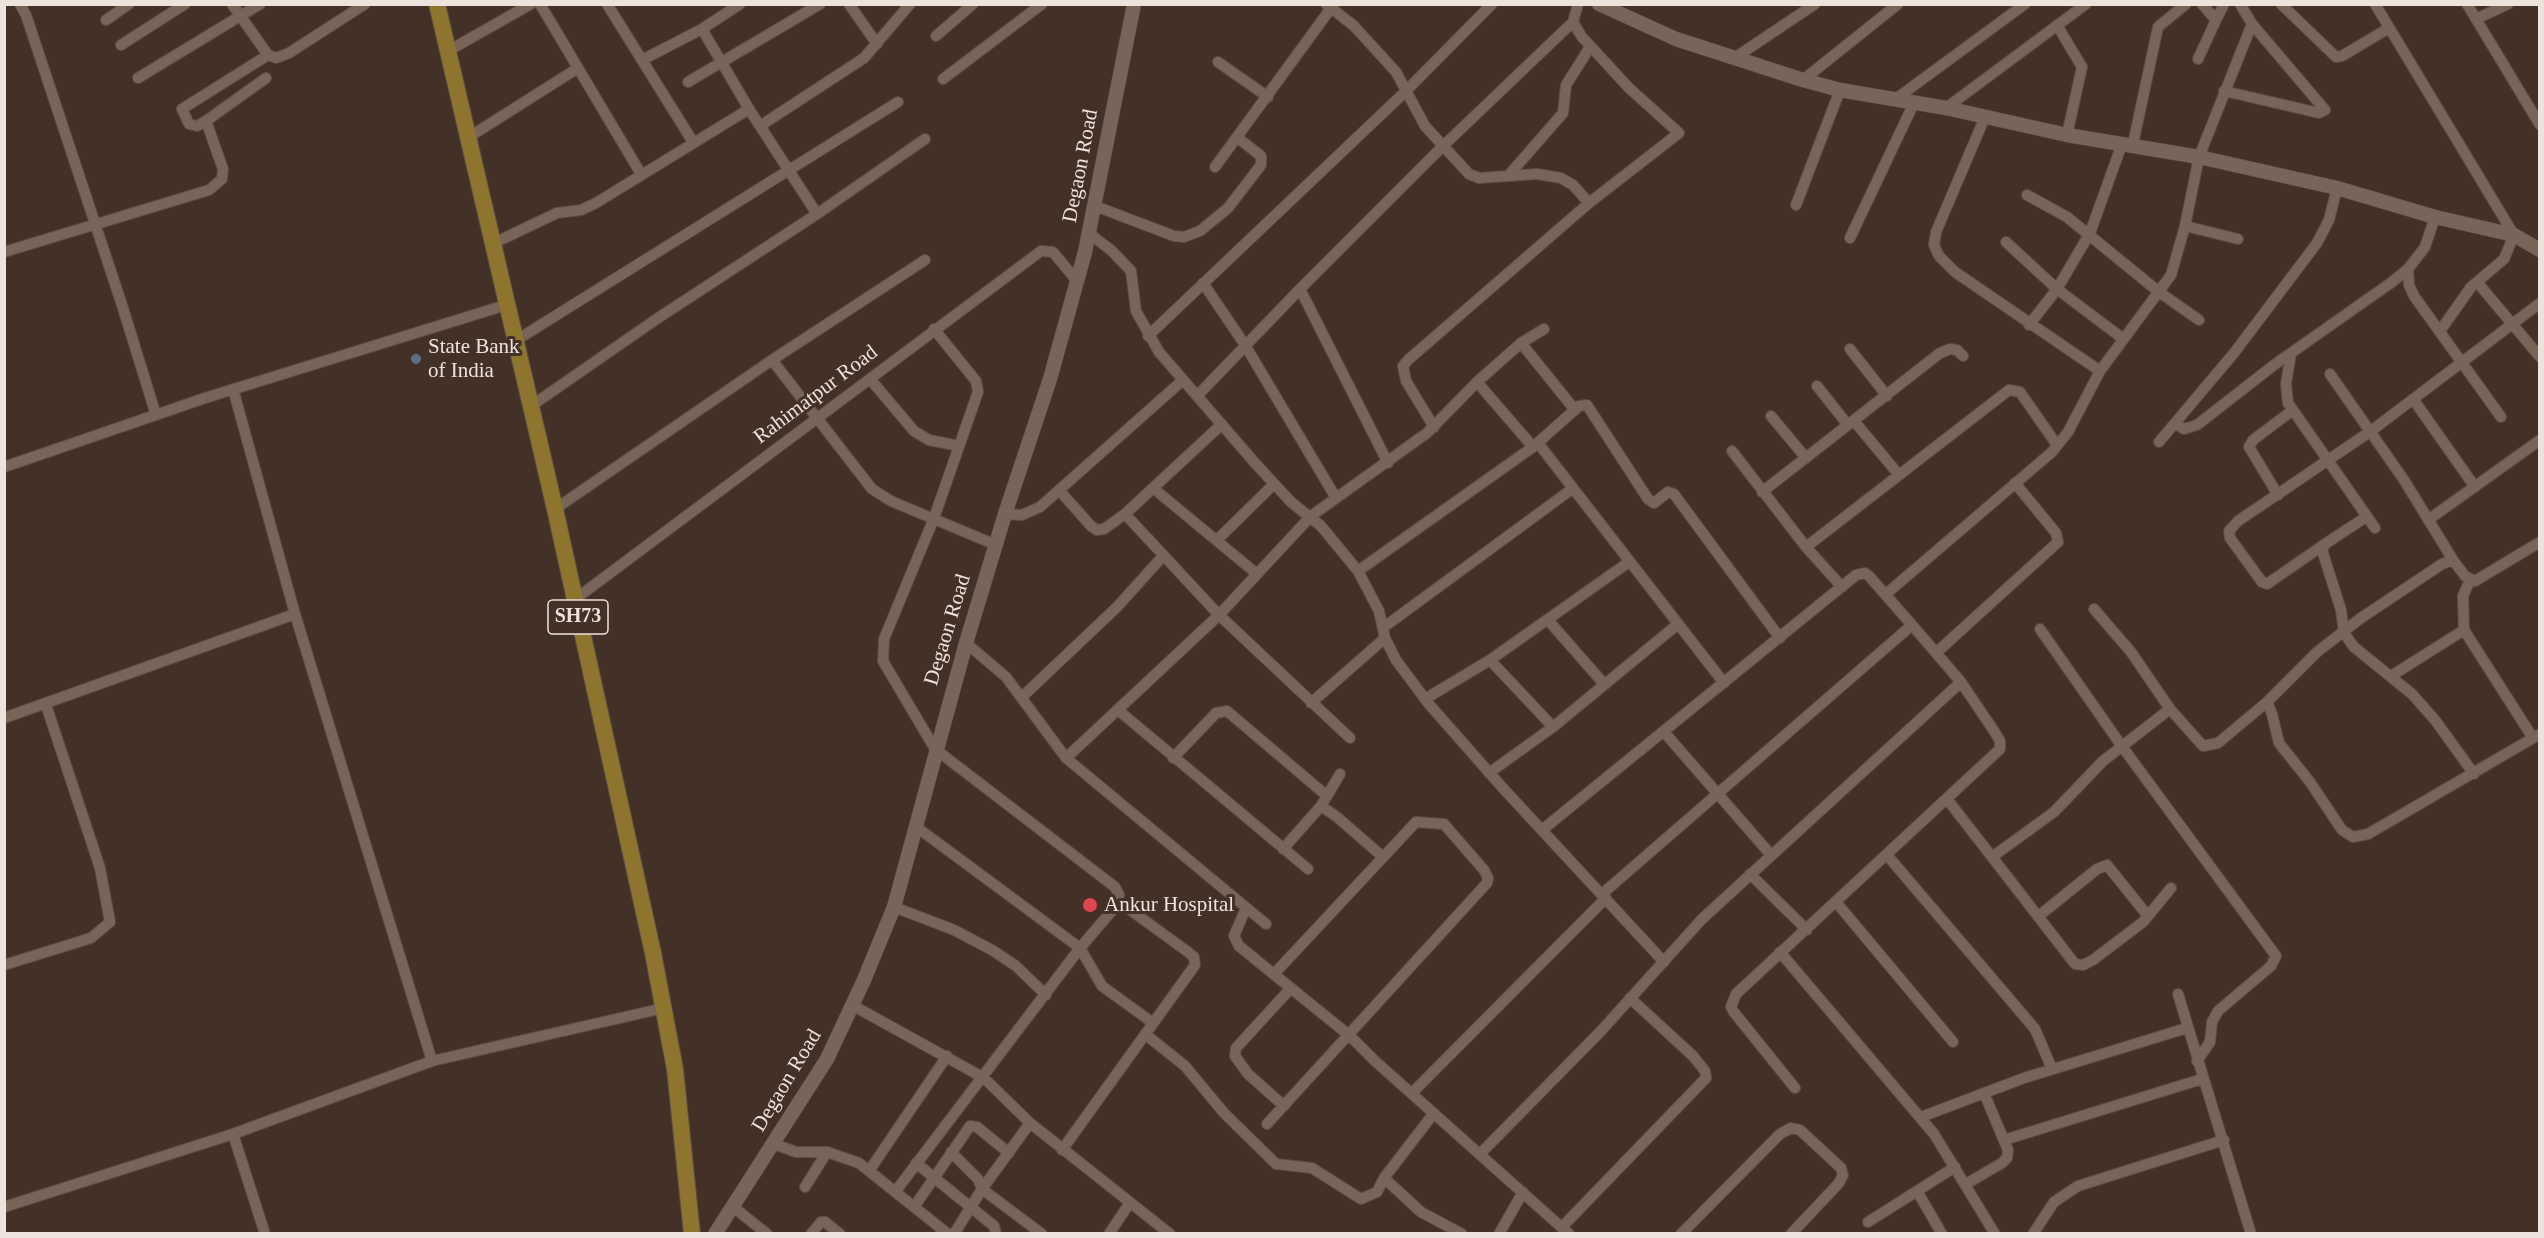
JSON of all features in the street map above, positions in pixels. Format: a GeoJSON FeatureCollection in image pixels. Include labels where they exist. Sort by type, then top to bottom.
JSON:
{"type":"FeatureCollection","features":[{"type":"Feature","properties":{"kind":"main road","name":"SH73"},"geometry":{"type":"LineString","coordinates":[[437,4],[555,509],[664,1008],[675,1069],[692,1233]]}},
{"type":"Feature","properties":{"kind":"street"},"geometry":{"type":"LineString","coordinates":[[20,4],[26,15],[156,415]]}},
{"type":"Feature","properties":{"kind":"street"},"geometry":{"type":"LineString","coordinates":[[106,20],[129,4]]}},
{"type":"Feature","properties":{"kind":"street"},"geometry":{"type":"LineString","coordinates":[[121,45],[185,4]]}},
{"type":"Feature","properties":{"kind":"street"},"geometry":{"type":"LineString","coordinates":[[232,4],[268,55],[276,58],[289,53],[365,4]]}},
{"type":"Feature","properties":{"kind":"street"},"geometry":{"type":"LineString","coordinates":[[138,78],[260,4]]}},
{"type":"Feature","properties":{"kind":"street"},"geometry":{"type":"LineString","coordinates":[[448,51],[531,4]]}},
{"type":"Feature","properties":{"kind":"street"},"geometry":{"type":"LineString","coordinates":[[540,4],[641,174]]}},
{"type":"Feature","properties":{"kind":"street"},"geometry":{"type":"LineString","coordinates":[[607,4],[693,142]]}},
{"type":"Feature","properties":{"kind":"street"},"geometry":{"type":"LineString","coordinates":[[642,60],[702,29],[740,4]]}},
{"type":"Feature","properties":{"kind":"street"},"geometry":{"type":"LineString","coordinates":[[688,82],[820,4]]}},
{"type":"Feature","properties":{"kind":"street"},"geometry":{"type":"LineString","coordinates":[[849,4],[878,44]]}},
{"type":"Feature","properties":{"kind":"street"},"geometry":{"type":"LineString","coordinates":[[760,126],[864,58],[910,4]]}},
{"type":"Feature","properties":{"kind":"street"},"geometry":{"type":"LineString","coordinates":[[936,36],[973,4]]}},
{"type":"Feature","properties":{"kind":"street"},"geometry":{"type":"LineString","coordinates":[[943,79],[1042,4]]}},
{"type":"Feature","properties":{"kind":"street","name":"Degaon Road"},"geometry":{"type":"LineString","coordinates":[[715,1233],[827,1059],[894,907],[935,749],[1005,513],[1050,379],[1090,234],[1134,4]]}},
{"type":"Feature","properties":{"kind":"street"},"geometry":{"type":"LineString","coordinates":[[1148,336],[1406,91],[1492,4]]}},
{"type":"Feature","properties":{"kind":"street"},"geometry":{"type":"LineString","coordinates":[[1198,395],[1442,147],[1573,22],[1578,4]]}},
{"type":"Feature","properties":{"kind":"street"},"geometry":{"type":"LineString","coordinates":[[1599,4],[1676,39],[1840,90],[1897,98],[2067,135],[2199,157],[2337,188],[2435,217],[2514,234],[2540,250]]}},
{"type":"Feature","properties":{"kind":"street"},"geometry":{"type":"LineString","coordinates":[[1733,58],[1815,4]]}},
{"type":"Feature","properties":{"kind":"street"},"geometry":{"type":"LineString","coordinates":[[1803,80],[1898,4]]}},
{"type":"Feature","properties":{"kind":"street"},"geometry":{"type":"LineString","coordinates":[[1897,98],[2025,4]]}},
{"type":"Feature","properties":{"kind":"street"},"geometry":{"type":"LineString","coordinates":[[1946,108],[2086,4]]}},
{"type":"Feature","properties":{"kind":"street"},"geometry":{"type":"LineString","coordinates":[[2029,325],[2057,289],[2090,233],[2127,144],[2158,27],[2186,4]]}},
{"type":"Feature","properties":{"kind":"street"},"geometry":{"type":"LineString","coordinates":[[2202,4],[2216,20]]}},
{"type":"Feature","properties":{"kind":"street"},"geometry":{"type":"LineString","coordinates":[[2198,59],[2224,4]]}},
{"type":"Feature","properties":{"kind":"street"},"geometry":{"type":"LineString","coordinates":[[2224,91],[2319,113],[2325,110],[2252,24],[2240,4]]}},
{"type":"Feature","properties":{"kind":"street"},"geometry":{"type":"LineString","coordinates":[[2282,4],[2336,57],[2342,56],[2389,28]]}},
{"type":"Feature","properties":{"kind":"street"},"geometry":{"type":"LineString","coordinates":[[2375,4],[2514,234]]}},
{"type":"Feature","properties":{"kind":"street"},"geometry":{"type":"LineString","coordinates":[[2467,4],[2540,125]]}},
{"type":"Feature","properties":{"kind":"street"},"geometry":{"type":"LineString","coordinates":[[2476,19],[2508,4]]}},
{"type":"Feature","properties":{"kind":"street"},"geometry":{"type":"LineString","coordinates":[[1215,167],[1268,97],[1331,6],[1374,46],[1396,72],[1425,126],[1469,174],[1479,178],[1537,174],[1561,178],[1573,185],[1589,202]]}},
{"type":"Feature","properties":{"kind":"street"},"geometry":{"type":"LineString","coordinates":[[1434,427],[1406,381],[1403,366],[1589,202],[1679,133],[1641,101],[1590,47],[1573,22]]}},
{"type":"Feature","properties":{"kind":"street"},"geometry":{"type":"LineString","coordinates":[[1886,594],[2057,445],[2068,432],[2100,371],[2170,275],[2185,226],[2199,157],[2252,24]]}},
{"type":"Feature","properties":{"kind":"street"},"geometry":{"type":"LineString","coordinates":[[2057,25],[2082,67],[2067,135]]}},
{"type":"Feature","properties":{"kind":"street"},"geometry":{"type":"LineString","coordinates":[[702,29],[749,109],[817,214]]}},
{"type":"Feature","properties":{"kind":"street"},"geometry":{"type":"LineString","coordinates":[[1508,176],[1563,113],[1566,85],[1590,47]]}},
{"type":"Feature","properties":{"kind":"street"},"geometry":{"type":"LineString","coordinates":[[266,78],[206,121],[197,126],[189,124],[182,109],[268,55]]}},
{"type":"Feature","properties":{"kind":"street"},"geometry":{"type":"LineString","coordinates":[[1218,62],[1268,97]]}},
{"type":"Feature","properties":{"kind":"street"},"geometry":{"type":"LineString","coordinates":[[469,138],[578,68]]}},
{"type":"Feature","properties":{"kind":"street"},"geometry":{"type":"LineString","coordinates":[[1796,205],[1840,90]]}},
{"type":"Feature","properties":{"kind":"street"},"geometry":{"type":"LineString","coordinates":[[515,341],[898,102]]}},
{"type":"Feature","properties":{"kind":"street"},"geometry":{"type":"LineString","coordinates":[[1850,238],[1914,103]]}},
{"type":"Feature","properties":{"kind":"street"},"geometry":{"type":"LineString","coordinates":[[494,243],[557,213],[581,210],[749,109]]}},
{"type":"Feature","properties":{"kind":"street"},"geometry":{"type":"LineString","coordinates":[[1985,117],[1936,232],[1934,245],[1940,256],[1955,272],[2029,325],[2100,371]]}},
{"type":"Feature","properties":{"kind":"street"},"geometry":{"type":"LineString","coordinates":[[4,252],[209,190],[217,185],[222,178],[222,169],[206,121]]}},
{"type":"Feature","properties":{"kind":"street"},"geometry":{"type":"LineString","coordinates":[[1095,206],[1174,236],[1184,237],[1200,231],[1228,208],[1261,165],[1260,156],[1238,138]]}},
{"type":"Feature","properties":{"kind":"street"},"geometry":{"type":"LineString","coordinates":[[531,406],[926,139]]}},
{"type":"Feature","properties":{"kind":"street"},"geometry":{"type":"LineString","coordinates":[[2159,442],[2176,424],[2317,243],[2329,220],[2337,188]]}},
{"type":"Feature","properties":{"kind":"street"},"geometry":{"type":"LineString","coordinates":[[2027,195],[2067,216],[2159,292],[2199,320]]}},
{"type":"Feature","properties":{"kind":"street"},"geometry":{"type":"LineString","coordinates":[[2176,424],[2184,429],[2197,425],[2291,353],[2408,269],[2425,248],[2435,217]]}},
{"type":"Feature","properties":{"kind":"street"},"geometry":{"type":"LineString","coordinates":[[2185,226],[2238,239]]}},
{"type":"Feature","properties":{"kind":"street"},"geometry":{"type":"LineString","coordinates":[[1090,234],[1124,261],[1131,271],[1136,311],[1148,336],[1183,380],[1274,484],[1291,502],[1311,516],[1340,547],[1358,571],[1396,660],[1425,699],[1489,773],[1664,962]]}},
{"type":"Feature","properties":{"kind":"street"},"geometry":{"type":"LineString","coordinates":[[2440,331],[2477,282],[2504,259],[2514,234]]}},
{"type":"Feature","properties":{"kind":"street"},"geometry":{"type":"LineString","coordinates":[[2006,243],[2057,289],[2122,338]]}},
{"type":"Feature","properties":{"kind":"street","name":"Rahimatpur Road"},"geometry":{"type":"LineString","coordinates":[[574,600],[1041,251],[1053,252],[1077,281]]}},
{"type":"Feature","properties":{"kind":"street"},"geometry":{"type":"LineString","coordinates":[[555,509],[772,360],[925,260]]}},
{"type":"Feature","properties":{"kind":"street"},"geometry":{"type":"LineString","coordinates":[[2408,269],[2409,285],[2414,296],[2501,417]]}},
{"type":"Feature","properties":{"kind":"street"},"geometry":{"type":"LineString","coordinates":[[2477,282],[2540,357]]}},
{"type":"Feature","properties":{"kind":"street"},"geometry":{"type":"LineString","coordinates":[[1203,283],[1245,345],[1336,498]]}},
{"type":"Feature","properties":{"kind":"street"},"geometry":{"type":"LineString","coordinates":[[1300,289],[1388,463]]}},
{"type":"Feature","properties":{"kind":"street"},"geometry":{"type":"LineString","coordinates":[[2366,517],[2272,582],[2262,582],[2230,538],[2229,531],[2238,521],[2372,431],[2512,322],[2540,303]]}},
{"type":"Feature","properties":{"kind":"street"},"geometry":{"type":"LineString","coordinates":[[4,467],[233,389],[506,305]]}},
{"type":"Feature","properties":{"kind":"street"},"geometry":{"type":"LineString","coordinates":[[895,1192],[984,1078],[1080,948],[1118,902],[1119,895],[1115,887],[935,749],[883,661],[884,639],[934,518],[978,386],[934,329]]}},
{"type":"Feature","properties":{"kind":"street"},"geometry":{"type":"LineString","coordinates":[[1066,758],[1219,615],[1311,516],[1388,463],[1434,427],[1477,382],[1521,343],[1544,329]]}},
{"type":"Feature","properties":{"kind":"street"},"geometry":{"type":"LineString","coordinates":[[1521,343],[1575,410]]}},
{"type":"Feature","properties":{"kind":"street"},"geometry":{"type":"LineString","coordinates":[[1850,349],[1887,396]]}},
{"type":"Feature","properties":{"kind":"street"},"geometry":{"type":"LineString","coordinates":[[1762,492],[1940,353],[1950,349],[1957,350],[1962,356]]}},
{"type":"Feature","properties":{"kind":"street"},"geometry":{"type":"LineString","coordinates":[[2291,353],[2285,394],[2293,410],[2375,528]]}},
{"type":"Feature","properties":{"kind":"street"},"geometry":{"type":"LineString","coordinates":[[772,360],[872,489],[891,501],[996,545]]}},
{"type":"Feature","properties":{"kind":"street"},"geometry":{"type":"LineString","coordinates":[[2330,374],[2372,431],[2453,560],[2470,580]]}},
{"type":"Feature","properties":{"kind":"street"},"geometry":{"type":"LineString","coordinates":[[870,379],[914,431],[929,440],[959,446]]}},
{"type":"Feature","properties":{"kind":"street"},"geometry":{"type":"LineString","coordinates":[[1005,513],[1031,512],[1183,380]]}},
{"type":"Feature","properties":{"kind":"street"},"geometry":{"type":"LineString","coordinates":[[1477,382],[1536,445],[1724,683]]}},
{"type":"Feature","properties":{"kind":"street"},"geometry":{"type":"LineString","coordinates":[[1817,386],[1899,475]]}},
{"type":"Feature","properties":{"kind":"street"},"geometry":{"type":"LineString","coordinates":[[233,389],[295,614],[432,1061]]}},
{"type":"Feature","properties":{"kind":"street"},"geometry":{"type":"LineString","coordinates":[[1806,547],[2009,390],[2020,392],[2057,445]]}},
{"type":"Feature","properties":{"kind":"street"},"geometry":{"type":"LineString","coordinates":[[2414,399],[2475,487]]}},
{"type":"Feature","properties":{"kind":"street"},"geometry":{"type":"LineString","coordinates":[[1358,571],[1536,445],[1575,410],[1583,405],[1590,406],[1651,503],[1668,492],[1674,494],[1780,638]]}},
{"type":"Feature","properties":{"kind":"street"},"geometry":{"type":"LineString","coordinates":[[2278,495],[2249,447],[2253,440],[2293,410]]}},
{"type":"Feature","properties":{"kind":"street"},"geometry":{"type":"LineString","coordinates":[[1771,416],[1806,458]]}},
{"type":"Feature","properties":{"kind":"street"},"geometry":{"type":"LineString","coordinates":[[1059,490],[1097,530],[1104,530],[1125,514],[1222,424]]}},
{"type":"Feature","properties":{"kind":"street"},"geometry":{"type":"LineString","coordinates":[[2428,520],[2540,440]]}},
{"type":"Feature","properties":{"kind":"street"},"geometry":{"type":"LineString","coordinates":[[1732,451],[1806,547],[1842,587]]}},
{"type":"Feature","properties":{"kind":"street"},"geometry":{"type":"LineString","coordinates":[[1937,652],[2058,542],[2056,533],[2015,483]]}},
{"type":"Feature","properties":{"kind":"street"},"geometry":{"type":"LineString","coordinates":[[1216,540],[1274,484]]}},
{"type":"Feature","properties":{"kind":"street"},"geometry":{"type":"LineString","coordinates":[[1153,488],[1186,518],[1257,574]]}},
{"type":"Feature","properties":{"kind":"street"},"geometry":{"type":"LineString","coordinates":[[1311,703],[1385,632],[1572,489]]}},
{"type":"Feature","properties":{"kind":"street"},"geometry":{"type":"LineString","coordinates":[[1125,514],[1219,615],[1350,738]]}},
{"type":"Feature","properties":{"kind":"street"},"geometry":{"type":"LineString","coordinates":[[2470,580],[2480,579],[2540,542]]}},
{"type":"Feature","properties":{"kind":"street"},"geometry":{"type":"LineString","coordinates":[[2325,544],[2322,557],[2341,610],[2344,633],[2354,647],[2412,694],[2435,720],[2474,774]]}},
{"type":"Feature","properties":{"kind":"street"},"geometry":{"type":"LineString","coordinates":[[1022,698],[1086,638],[1163,556]]}},
{"type":"Feature","properties":{"kind":"street"},"geometry":{"type":"LineString","coordinates":[[2094,609],[2132,652],[2170,709],[2203,746],[2210,746],[2229,734],[2266,702],[2317,652],[2361,618],[2442,564],[2453,560]]}},
{"type":"Feature","properties":{"kind":"street"},"geometry":{"type":"LineString","coordinates":[[1425,699],[1490,660],[1629,562]]}},
{"type":"Feature","properties":{"kind":"street"},"geometry":{"type":"LineString","coordinates":[[1542,831],[1856,575],[1865,573],[1886,594],[1961,682],[1997,736],[2000,749],[1736,994],[1731,1007],[1795,1088]]}},
{"type":"Feature","properties":{"kind":"street"},"geometry":{"type":"LineString","coordinates":[[2266,702],[2279,743],[2347,836],[2359,837],[2368,834],[2474,774],[2536,736],[2464,630],[2463,596],[2470,580]]}},
{"type":"Feature","properties":{"kind":"street"},"geometry":{"type":"LineString","coordinates":[[4,718],[46,705],[295,614]]}},
{"type":"Feature","properties":{"kind":"street"},"geometry":{"type":"LineString","coordinates":[[1548,620],[1604,684]]}},
{"type":"Feature","properties":{"kind":"street"},"geometry":{"type":"LineString","coordinates":[[1489,773],[1553,727],[1678,624]]}},
{"type":"Feature","properties":{"kind":"street"},"geometry":{"type":"LineString","coordinates":[[1412,1093],[1604,896],[1717,793],[1912,625]]}},
{"type":"Feature","properties":{"kind":"street"},"geometry":{"type":"LineString","coordinates":[[2040,629],[2121,745],[2276,956],[2271,966],[2218,1011],[2212,1022],[2210,1042],[2197,1061]]}},
{"type":"Feature","properties":{"kind":"street"},"geometry":{"type":"LineString","coordinates":[[2391,676],[2464,630]]}},
{"type":"Feature","properties":{"kind":"street"},"geometry":{"type":"LineString","coordinates":[[966,643],[1000,671],[1066,758],[1266,924]]}},
{"type":"Feature","properties":{"kind":"street"},"geometry":{"type":"LineString","coordinates":[[1490,660],[1553,727]]}},
{"type":"Feature","properties":{"kind":"street"},"geometry":{"type":"LineString","coordinates":[[1480,1154],[1630,998],[1702,919],[1961,682]]}},
{"type":"Feature","properties":{"kind":"street"},"geometry":{"type":"LineString","coordinates":[[4,965],[91,938],[110,922],[100,868],[46,705]]}},
{"type":"Feature","properties":{"kind":"street"},"geometry":{"type":"LineString","coordinates":[[1992,858],[2054,812],[2121,745],[2170,709]]}},
{"type":"Feature","properties":{"kind":"street"},"geometry":{"type":"LineString","coordinates":[[1118,710],[1308,869]]}},
{"type":"Feature","properties":{"kind":"street"},"geometry":{"type":"LineString","coordinates":[[1173,758],[1216,713],[1227,711],[1383,857]]}},
{"type":"Feature","properties":{"kind":"street"},"geometry":{"type":"LineString","coordinates":[[1664,732],[1771,855]]}},
{"type":"Feature","properties":{"kind":"street"},"geometry":{"type":"LineString","coordinates":[[1283,849],[1324,801],[1340,774]]}},
{"type":"Feature","properties":{"kind":"street"},"geometry":{"type":"LineString","coordinates":[[1947,799],[2040,915],[2075,964],[2084,964],[2093,960],[2148,916],[2170,888]]}},
{"type":"Feature","properties":{"kind":"street"},"geometry":{"type":"LineString","coordinates":[[1267,1124],[1350,1036],[1487,883],[1488,878],[1484,870],[1444,824],[1433,821],[1416,822],[1274,974]]}},
{"type":"Feature","properties":{"kind":"street"},"geometry":{"type":"LineString","coordinates":[[915,826],[1080,948],[1102,986],[1153,1023]]}},
{"type":"Feature","properties":{"kind":"street"},"geometry":{"type":"LineString","coordinates":[[1887,855],[2035,1029],[2052,1069]]}},
{"type":"Feature","properties":{"kind":"street"},"geometry":{"type":"LineString","coordinates":[[2040,915],[2097,869],[2107,865],[2148,916]]}},
{"type":"Feature","properties":{"kind":"street"},"geometry":{"type":"LineString","coordinates":[[1750,874],[1807,930]]}},
{"type":"Feature","properties":{"kind":"street"},"geometry":{"type":"LineString","coordinates":[[1062,1150],[1195,962],[1188,952],[1118,902]]}},
{"type":"Feature","properties":{"kind":"street"},"geometry":{"type":"LineString","coordinates":[[1836,902],[1953,1042]]}},
{"type":"Feature","properties":{"kind":"street"},"geometry":{"type":"LineString","coordinates":[[894,907],[954,930],[993,950],[1016,966],[1046,995]]}},
{"type":"Feature","properties":{"kind":"street"},"geometry":{"type":"LineString","coordinates":[[1246,908],[1236,930],[1235,940],[1350,1036],[1374,1061],[1566,1230],[1706,1078],[1705,1071],[1693,1056],[1630,998]]}},
{"type":"Feature","properties":{"kind":"street"},"geometry":{"type":"LineString","coordinates":[[1780,952],[1921,1117],[1966,1184],[1995,1233]]}},
{"type":"Feature","properties":{"kind":"street"},"geometry":{"type":"LineString","coordinates":[[1284,1106],[1248,1074],[1235,1056],[1236,1048],[1291,988]]}},
{"type":"Feature","properties":{"kind":"street"},"geometry":{"type":"LineString","coordinates":[[2178,994],[2202,1079],[2224,1140],[2251,1233]]}},
{"type":"Feature","properties":{"kind":"street"},"geometry":{"type":"LineString","coordinates":[[852,1005],[984,1078],[1030,1123],[1062,1150],[1129,1204],[1170,1233]]}},
{"type":"Feature","properties":{"kind":"street"},"geometry":{"type":"LineString","coordinates":[[4,1207],[233,1134],[432,1061],[664,1008]]}},
{"type":"Feature","properties":{"kind":"street"},"geometry":{"type":"LineString","coordinates":[[1921,1117],[2052,1069],[2187,1028]]}},
{"type":"Feature","properties":{"kind":"street"},"geometry":{"type":"LineString","coordinates":[[1145,1034],[1185,1066],[1224,1113],[1276,1164],[1312,1167],[1361,1199],[1377,1192],[1384,1178],[1434,1113]]}},
{"type":"Feature","properties":{"kind":"street"},"geometry":{"type":"LineString","coordinates":[[869,1171],[947,1056]]}},
{"type":"Feature","properties":{"kind":"street"},"geometry":{"type":"LineString","coordinates":[[2004,1140],[2202,1079]]}},
{"type":"Feature","properties":{"kind":"street"},"geometry":{"type":"LineString","coordinates":[[1966,1184],[2007,1158],[2008,1150],[1984,1093]]}},
{"type":"Feature","properties":{"kind":"street"},"geometry":{"type":"LineString","coordinates":[[954,1233],[982,1189],[1030,1123]]}},
{"type":"Feature","properties":{"kind":"street"},"geometry":{"type":"LineString","coordinates":[[914,1207],[951,1152],[973,1125],[1009,1153]]}},
{"type":"Feature","properties":{"kind":"street"},"geometry":{"type":"LineString","coordinates":[[1681,1233],[1780,1134],[1791,1128],[1800,1130],[1841,1168],[1844,1175],[1839,1184],[1791,1233]]}},
{"type":"Feature","properties":{"kind":"street"},"geometry":{"type":"LineString","coordinates":[[233,1134],[265,1233]]}},
{"type":"Feature","properties":{"kind":"street"},"geometry":{"type":"LineString","coordinates":[[2033,1233],[2054,1202],[2078,1186],[2224,1140]]}},
{"type":"Feature","properties":{"kind":"street"},"geometry":{"type":"LineString","coordinates":[[774,1144],[796,1152],[827,1152],[847,1157],[869,1171],[948,1233]]}},
{"type":"Feature","properties":{"kind":"street"},"geometry":{"type":"LineString","coordinates":[[805,1187],[827,1152]]}},
{"type":"Feature","properties":{"kind":"street"},"geometry":{"type":"LineString","coordinates":[[951,1152],[978,1179],[982,1189],[1042,1233]]}},
{"type":"Feature","properties":{"kind":"street"},"geometry":{"type":"LineString","coordinates":[[916,1163],[994,1226],[996,1233]]}},
{"type":"Feature","properties":{"kind":"street"},"geometry":{"type":"LineString","coordinates":[[1868,1222],[1955,1167]]}},
{"type":"Feature","properties":{"kind":"street"},"geometry":{"type":"LineString","coordinates":[[1384,1178],[1421,1212],[1462,1233]]}},
{"type":"Feature","properties":{"kind":"street"},"geometry":{"type":"LineString","coordinates":[[1917,1191],[1942,1233]]}},
{"type":"Feature","properties":{"kind":"street"},"geometry":{"type":"LineString","coordinates":[[1499,1233],[1523,1192]]}},
{"type":"Feature","properties":{"kind":"street"},"geometry":{"type":"LineString","coordinates":[[1109,1233],[1129,1204]]}},
{"type":"Feature","properties":{"kind":"street"},"geometry":{"type":"LineString","coordinates":[[732,1206],[767,1233]]}},
{"type":"Feature","properties":{"kind":"street"},"geometry":{"type":"LineString","coordinates":[[811,1233],[821,1222],[825,1222],[840,1233]]}},
{"type":"Feature","properties":{"kind":"place","name":"State Bank of India"},"geometry":{"type":"Point","coordinates":[416,359]}},
{"type":"Feature","properties":{"kind":"place","name":"Ankur Hospital"},"geometry":{"type":"Point","coordinates":[1090,905]}}]}
